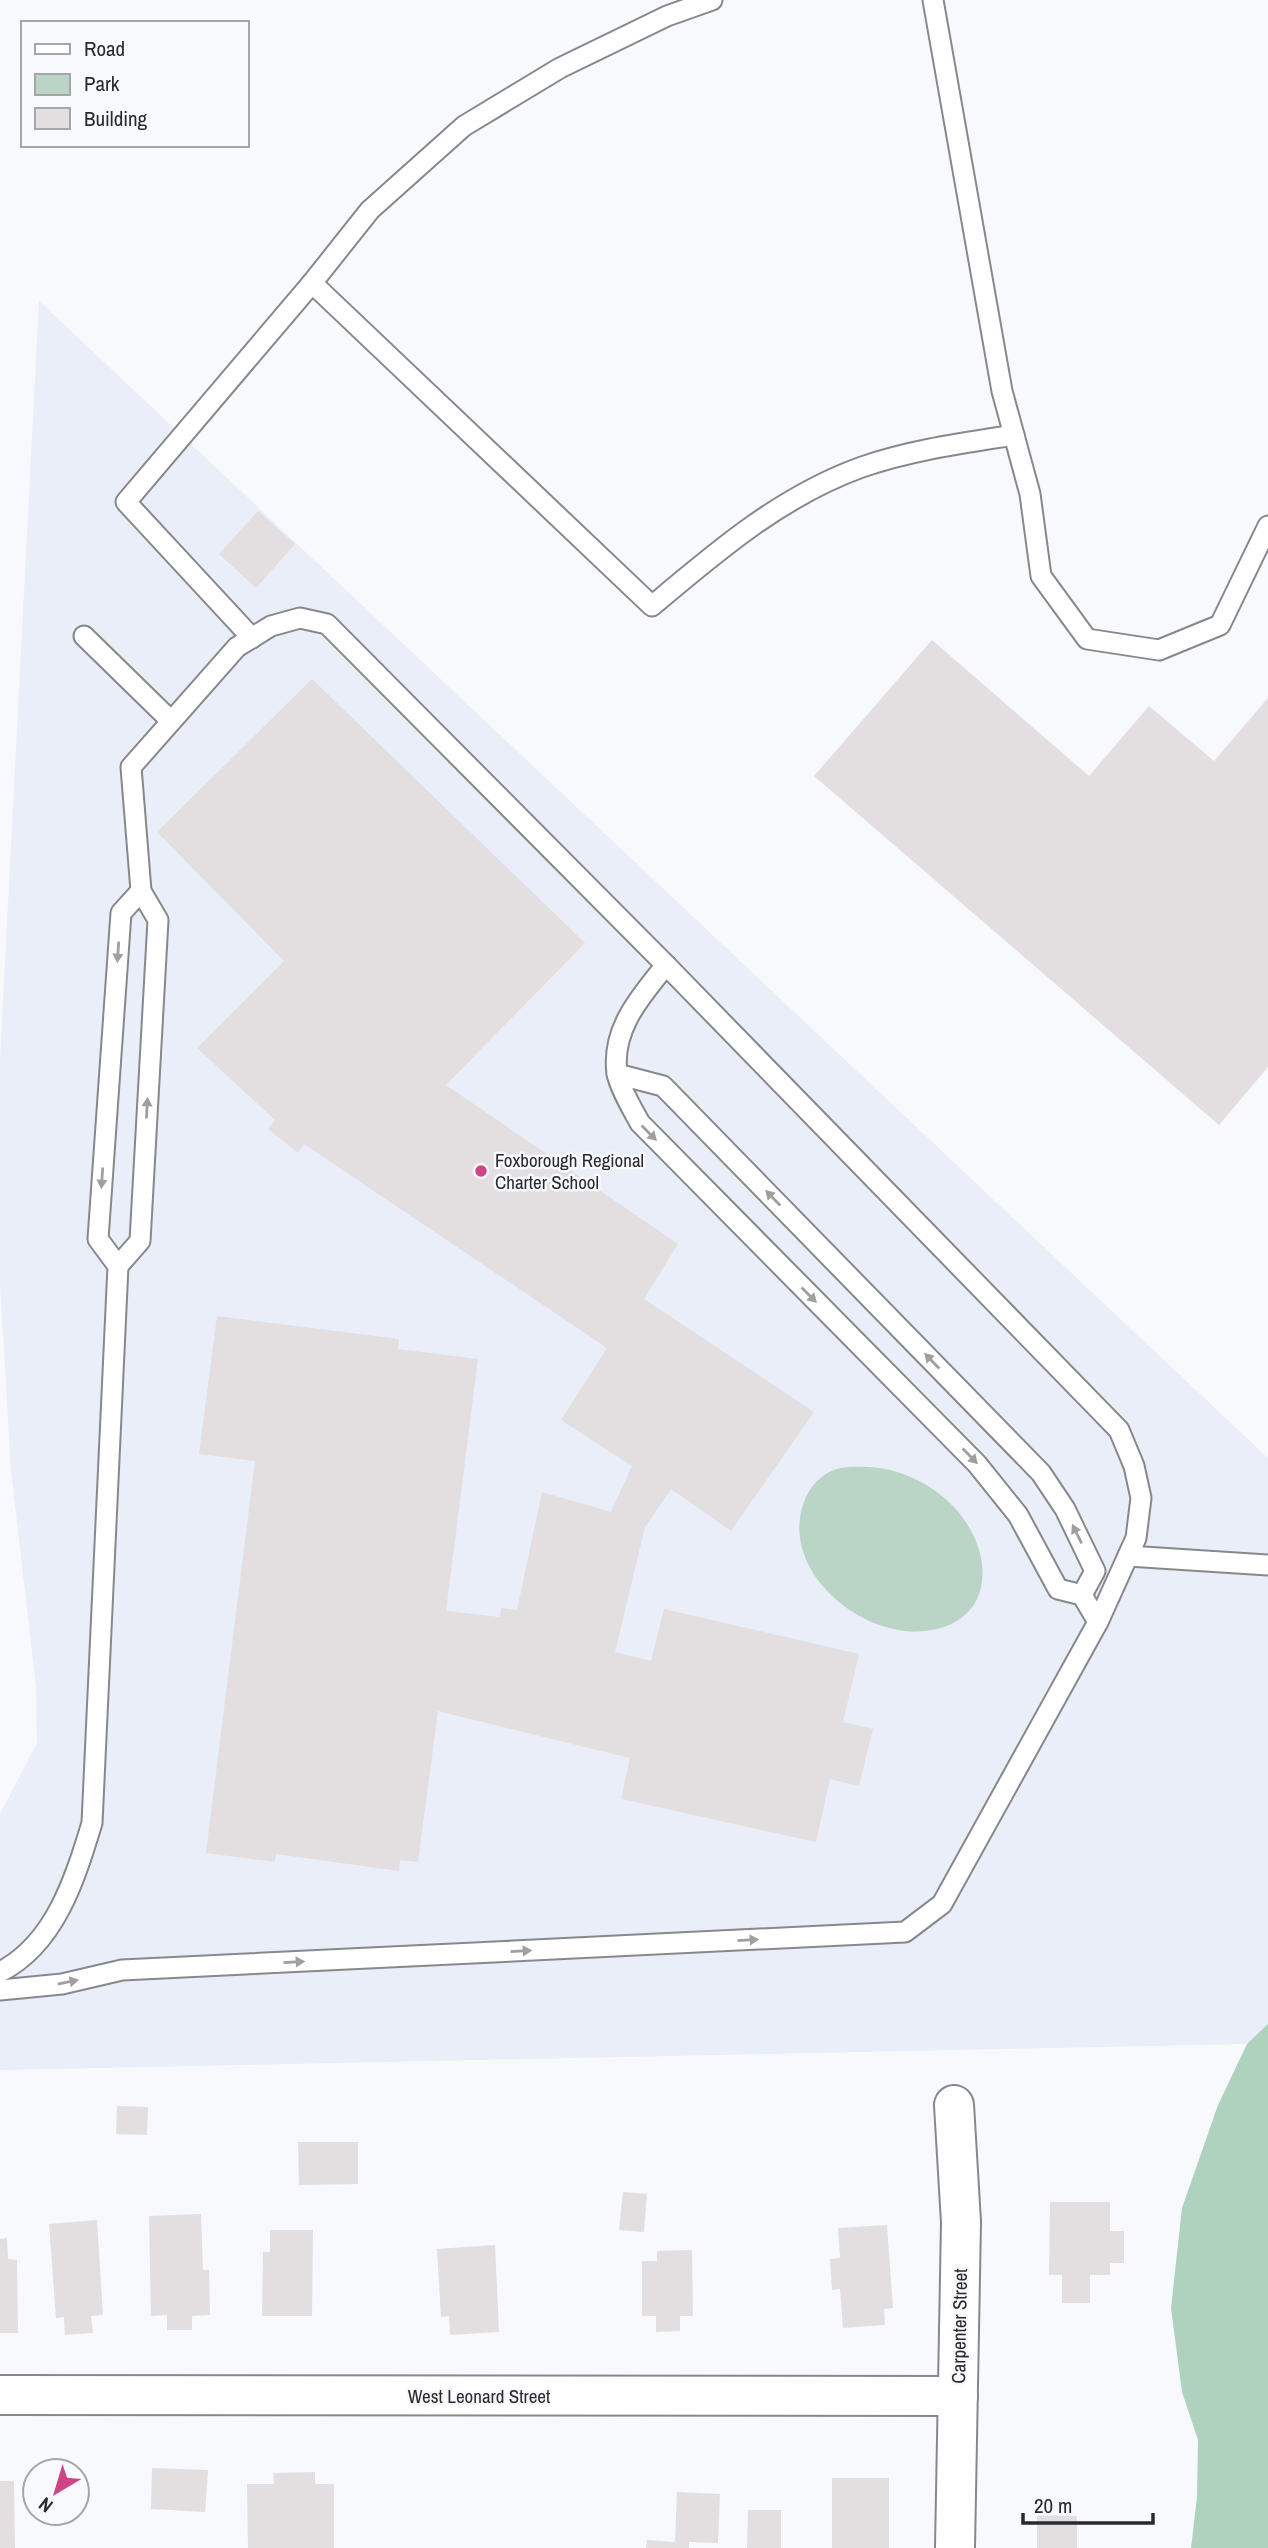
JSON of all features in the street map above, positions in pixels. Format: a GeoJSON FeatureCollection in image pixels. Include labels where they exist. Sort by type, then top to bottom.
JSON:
{"type":"FeatureCollection","features":[{"type":"Feature","properties":{"kind":"street","name":"Carpenter Street"},"geometry":{"type":"LineString","coordinates":[[954,2105],[961,2222],[955,2548]]}},
{"type":"Feature","properties":{"kind":"street","name":"West Leonard Street"},"geometry":{"type":"LineString","coordinates":[[0,2395],[958,2396]]}},
{"type":"Feature","properties":{"kind":"lane"},"geometry":{"type":"LineString","coordinates":[[252,638],[126,502],[312,283],[370,210],[464,126],[560,68],[667,16],[712,0]]}},
{"type":"Feature","properties":{"kind":"lane"},"geometry":{"type":"LineString","coordinates":[[933,0],[1000,378],[1030,494],[1041,576],[1087,639],[1159,650],[1220,625],[1268,526]]}},
{"type":"Feature","properties":{"kind":"lane"},"geometry":{"type":"LineString","coordinates":[[312,283],[652,606],[722,546],[790,500],[860,468],[926,449],[1014,435]]}},
{"type":"Feature","properties":{"kind":"lane"},"geometry":{"type":"LineString","coordinates":[[0,1972],[29,1952],[57,1913],[77,1872],[92,1824],[118,1266],[140,1241],[158,920],[141,891],[131,768],[237,647],[271,626],[300,618],[327,624],[666,965],[1119,1430],[1134,1466],[1141,1498],[1136,1538],[1098,1622],[942,1904],[905,1932],[122,1970],[62,1984],[0,1990]]}},
{"type":"Feature","properties":{"kind":"lane"},"geometry":{"type":"LineString","coordinates":[[84,636],[172,721]]}},
{"type":"Feature","properties":{"kind":"lane"},"geometry":{"type":"LineString","coordinates":[[118,1266],[98,1239],[121,913],[141,891]]}},
{"type":"Feature","properties":{"kind":"lane"},"geometry":{"type":"LineString","coordinates":[[666,965],[629,1011],[619,1044],[617,1074],[640,1123],[977,1464],[1018,1515],[1058,1589],[1083,1595],[1098,1622]]}},
{"type":"Feature","properties":{"kind":"lane"},"geometry":{"type":"LineString","coordinates":[[617,1074],[663,1086],[1041,1473],[1065,1509],[1095,1571],[1083,1595]]}},
{"type":"Feature","properties":{"kind":"lane"},"geometry":{"type":"LineString","coordinates":[[1128,1556],[1268,1565]]}},
{"type":"Feature","properties":{"kind":"shaded area","name":"Foxborough Regional Charter School"},"geometry":{"type":"Polygon","coordinates":[[[39,301],[1268,1458],[1268,2024],[1247,2044],[0,2070],[0,1814],[37,1743],[36,1687],[11,1470],[0,1283],[0,1059],[39,301]]]}},
{"type":"Feature","properties":{"kind":"green space"},"geometry":{"type":"Polygon","coordinates":[[[845,1467],[895,1471],[931,1488],[951,1504],[972,1532],[979,1550],[981,1587],[975,1603],[964,1616],[947,1626],[925,1631],[899,1630],[874,1623],[850,1610],[829,1592],[812,1572],[802,1548],[799,1523],[808,1492],[827,1473],[845,1467]]]}},
{"type":"Feature","properties":{"kind":"green space"},"geometry":{"type":"Polygon","coordinates":[[[1268,2024],[1268,2548],[1191,2548],[1197,2497],[1198,2440],[1182,2392],[1171,2308],[1182,2208],[1218,2105],[1247,2044],[1268,2024]]]}},
{"type":"Feature","properties":{"kind":"building"},"geometry":{"type":"Polygon","coordinates":[[[258,511],[295,544],[256,588],[219,554],[258,511]]]}},
{"type":"Feature","properties":{"kind":"building"},"geometry":{"type":"Polygon","coordinates":[[[932,640],[1089,776],[1149,706],[1214,761],[1268,698],[1268,1067],[1219,1125],[814,776],[932,640]]]}},
{"type":"Feature","properties":{"kind":"building"},"geometry":{"type":"Polygon","coordinates":[[[312,679],[585,943],[446,1085],[678,1244],[644,1299],[814,1412],[731,1531],[671,1489],[645,1527],[615,1652],[651,1661],[664,1609],[859,1654],[843,1722],[873,1729],[859,1786],[830,1779],[816,1842],[621,1799],[630,1758],[438,1711],[418,1862],[400,1860],[399,1871],[276,1854],[275,1862],[206,1853],[255,1461],[199,1454],[217,1316],[399,1339],[398,1349],[478,1359],[446,1611],[500,1617],[501,1608],[517,1610],[542,1492],[611,1512],[632,1466],[561,1420],[607,1348],[304,1144],[298,1153],[268,1129],[275,1120],[197,1048],[284,961],[157,832],[312,679]]]}},
{"type":"Feature","properties":{"kind":"building"},"geometry":{"type":"Polygon","coordinates":[[[117,2106],[148,2107],[147,2135],[116,2134],[117,2106]]]}},
{"type":"Feature","properties":{"kind":"building"},"geometry":{"type":"Polygon","coordinates":[[[298,2142],[358,2142],[358,2184],[299,2185],[298,2142]]]}},
{"type":"Feature","properties":{"kind":"building"},"geometry":{"type":"Polygon","coordinates":[[[623,2192],[647,2194],[644,2232],[619,2230],[623,2192]]]}},
{"type":"Feature","properties":{"kind":"building"},"geometry":{"type":"Polygon","coordinates":[[[1050,2202],[1110,2202],[1110,2231],[1124,2231],[1124,2263],[1110,2263],[1110,2275],[1090,2275],[1090,2303],[1062,2303],[1062,2275],[1049,2275],[1050,2202]]]}},
{"type":"Feature","properties":{"kind":"building"},"geometry":{"type":"Polygon","coordinates":[[[201,2214],[203,2270],[209,2270],[210,2315],[192,2316],[192,2330],[167,2330],[167,2315],[151,2316],[149,2216],[201,2214]]]}},
{"type":"Feature","properties":{"kind":"building"},"geometry":{"type":"Polygon","coordinates":[[[97,2220],[103,2315],[91,2316],[93,2333],[65,2335],[64,2317],[56,2318],[49,2224],[97,2220]]]}},
{"type":"Feature","properties":{"kind":"building"},"geometry":{"type":"Polygon","coordinates":[[[887,2225],[893,2308],[884,2309],[885,2325],[843,2328],[840,2289],[832,2290],[830,2259],[840,2258],[838,2228],[887,2225]]]}},
{"type":"Feature","properties":{"kind":"building"},"geometry":{"type":"Polygon","coordinates":[[[270,2230],[313,2230],[312,2316],[262,2316],[263,2252],[270,2252],[270,2230]]]}},
{"type":"Feature","properties":{"kind":"building"},"geometry":{"type":"Polygon","coordinates":[[[7,2238],[8,2259],[17,2260],[18,2333],[0,2333],[0,2239],[7,2238]]]}},
{"type":"Feature","properties":{"kind":"building"},"geometry":{"type":"Polygon","coordinates":[[[495,2245],[499,2332],[450,2335],[449,2316],[441,2317],[437,2249],[495,2245]]]}},
{"type":"Feature","properties":{"kind":"building"},"geometry":{"type":"Polygon","coordinates":[[[692,2250],[693,2316],[680,2316],[680,2331],[656,2332],[656,2316],[642,2316],[642,2261],[657,2261],[657,2251],[692,2250]]]}},
{"type":"Feature","properties":{"kind":"building"},"geometry":{"type":"Polygon","coordinates":[[[152,2468],[208,2470],[205,2512],[151,2509],[152,2468]]]}},
{"type":"Feature","properties":{"kind":"building"},"geometry":{"type":"Polygon","coordinates":[[[315,2472],[315,2484],[334,2484],[334,2548],[248,2548],[247,2484],[274,2484],[273,2473],[315,2472]]]}},
{"type":"Feature","properties":{"kind":"building"},"geometry":{"type":"Polygon","coordinates":[[[832,2478],[889,2478],[889,2548],[832,2548],[832,2478]]]}},
{"type":"Feature","properties":{"kind":"building"},"geometry":{"type":"Polygon","coordinates":[[[0,2481],[14,2481],[15,2548],[0,2548],[0,2481]]]}},
{"type":"Feature","properties":{"kind":"building"},"geometry":{"type":"Polygon","coordinates":[[[677,2492],[720,2494],[718,2543],[689,2542],[689,2548],[646,2548],[647,2540],[675,2542],[677,2492]]]}},
{"type":"Feature","properties":{"kind":"building"},"geometry":{"type":"Polygon","coordinates":[[[748,2510],[781,2510],[781,2548],[747,2548],[748,2510]]]}},
{"type":"Feature","properties":{"kind":"building"},"geometry":{"type":"Polygon","coordinates":[[[1037,2515],[1077,2516],[1077,2548],[1037,2548],[1037,2515]]]}},
{"type":"Feature","properties":{"kind":"place","name":"Foxborough Regional Charter School"},"geometry":{"type":"Point","coordinates":[481,1171]}}]}
